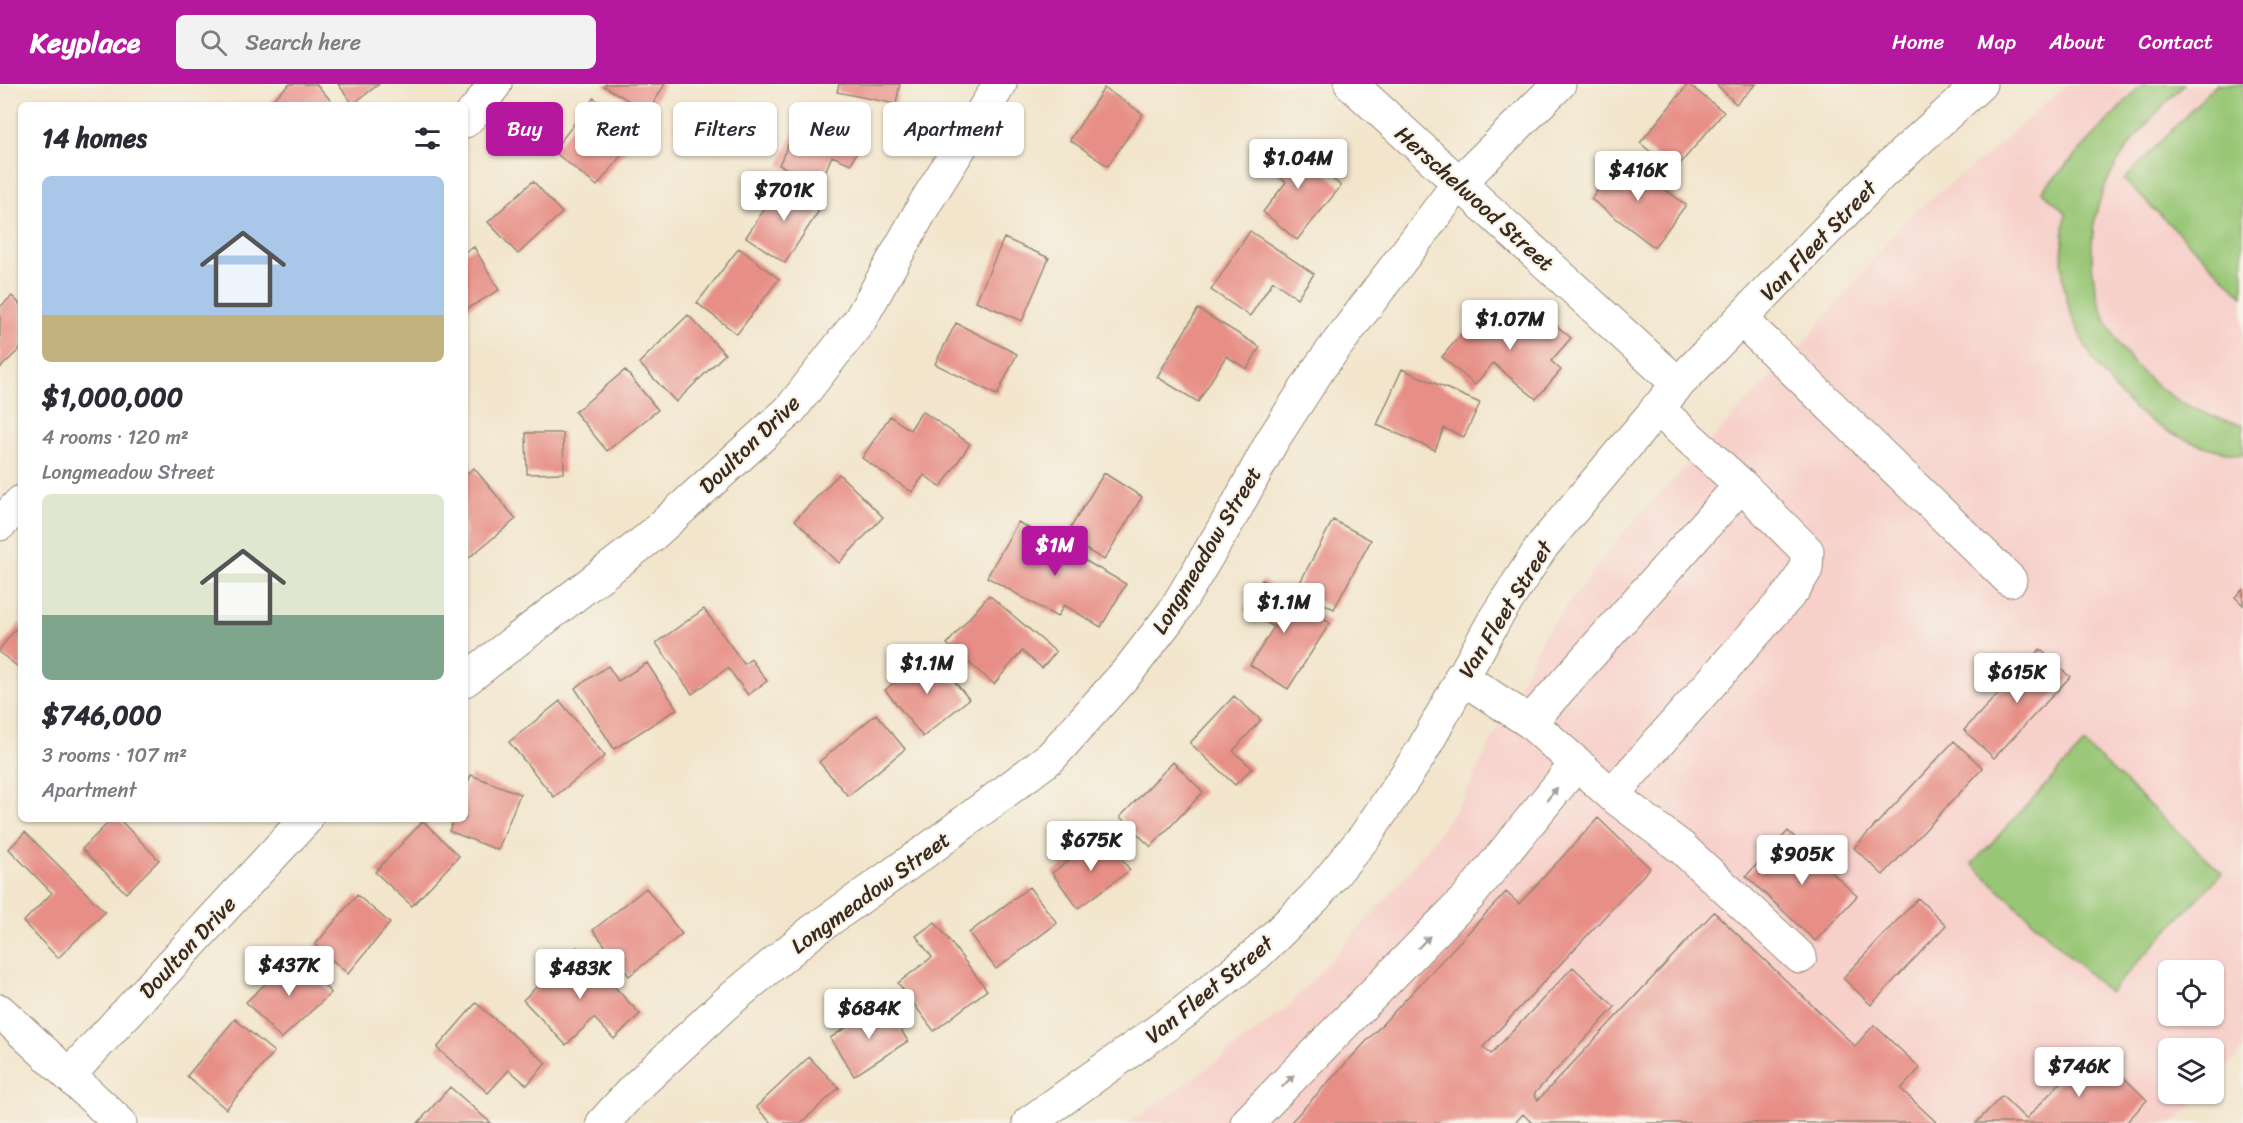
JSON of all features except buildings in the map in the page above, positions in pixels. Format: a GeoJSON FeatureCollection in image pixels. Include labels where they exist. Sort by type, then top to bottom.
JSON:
{"type":"FeatureCollection","features":[{"type":"Feature","properties":{"kind":"street"},"geometry":{"type":"LineString","coordinates":[[468,117],[495,84]]}},
{"type":"Feature","properties":{"kind":"street","name":"Doulton Drive"},"geometry":{"type":"LineString","coordinates":[[468,678],[650,538],[790,410],[860,320],[927,200],[1000,84]]}},
{"type":"Feature","properties":{"kind":"street","name":"Herschelwood Street"},"geometry":{"type":"LineString","coordinates":[[1351,84],[1459,183],[1668,396],[1741,485],[1808,550],[1806,569],[1793,590],[1612,795]]}},
{"type":"Feature","properties":{"kind":"street","name":"Longmeadow Street"},"geometry":{"type":"LineString","coordinates":[[603,1123],[633,1090],[724,1005],[813,931],[933,846],[1051,758],[1129,670],[1173,613],[1236,508],[1272,441],[1320,367],[1459,183],[1559,84]]}},
{"type":"Feature","properties":{"kind":"street","name":"Van Fleet Street"},"geometry":{"type":"LineString","coordinates":[[1029,1123],[1183,1014],[1258,953],[1315,897],[1366,835],[1421,753],[1496,616],[1543,545],[1668,396],[1883,172],[1980,84]]}},
{"type":"Feature","properties":{"kind":"street"},"geometry":{"type":"LineString","coordinates":[[1741,319],[2010,580]]}},
{"type":"Feature","properties":{"kind":"street"},"geometry":{"type":"LineString","coordinates":[[1530,722],[1741,485]]}},
{"type":"Feature","properties":{"kind":"street"},"geometry":{"type":"LineString","coordinates":[[0,524],[18,505]]}},
{"type":"Feature","properties":{"kind":"street"},"geometry":{"type":"LineString","coordinates":[[1461,677],[1530,722],[1612,795],[1682,848],[1800,957]]}},
{"type":"Feature","properties":{"kind":"street"},"geometry":{"type":"LineString","coordinates":[[1247,1123],[1469,896],[1577,763]]}},
{"type":"Feature","properties":{"kind":"street","name":"Doulton Drive"},"geometry":{"type":"LineString","coordinates":[[69,1075],[303,822]]}},
{"type":"Feature","properties":{"kind":"street"},"geometry":{"type":"LineString","coordinates":[[0,1011],[120,1123]]}},
{"type":"Feature","properties":{"kind":"shaded area"},"geometry":{"type":"Polygon","coordinates":[[[2067,84],[2243,84],[2243,1050],[2224,1070],[2224,1038],[2158,1038],[2158,1104],[2192,1104],[2174,1123],[1129,1123],[1205,1070],[1287,1008],[1392,892],[1464,797],[1543,636],[1621,535],[1801,346],[1910,215],[1991,152],[2067,84]]]}},
{"type":"Feature","properties":{"kind":"green space"},"geometry":{"type":"Polygon","coordinates":[[[2142,84],[2184,84],[2158,111],[2122,155],[2104,188],[2098,206],[2092,244],[2094,281],[2104,316],[2121,347],[2144,375],[2173,397],[2206,414],[2243,424],[2243,455],[2185,439],[2152,422],[2136,410],[2106,378],[2093,359],[2066,297],[2062,261],[2066,213],[2042,191],[2142,84]]]}},
{"type":"Feature","properties":{"kind":"green space"},"geometry":{"type":"Polygon","coordinates":[[[2216,84],[2243,84],[2243,296],[2124,180],[2216,84]]]}},
{"type":"Feature","properties":{"kind":"green space"},"geometry":{"type":"Polygon","coordinates":[[[2084,744],[2222,873],[2109,993],[1972,864],[2084,744]]]}}]}
